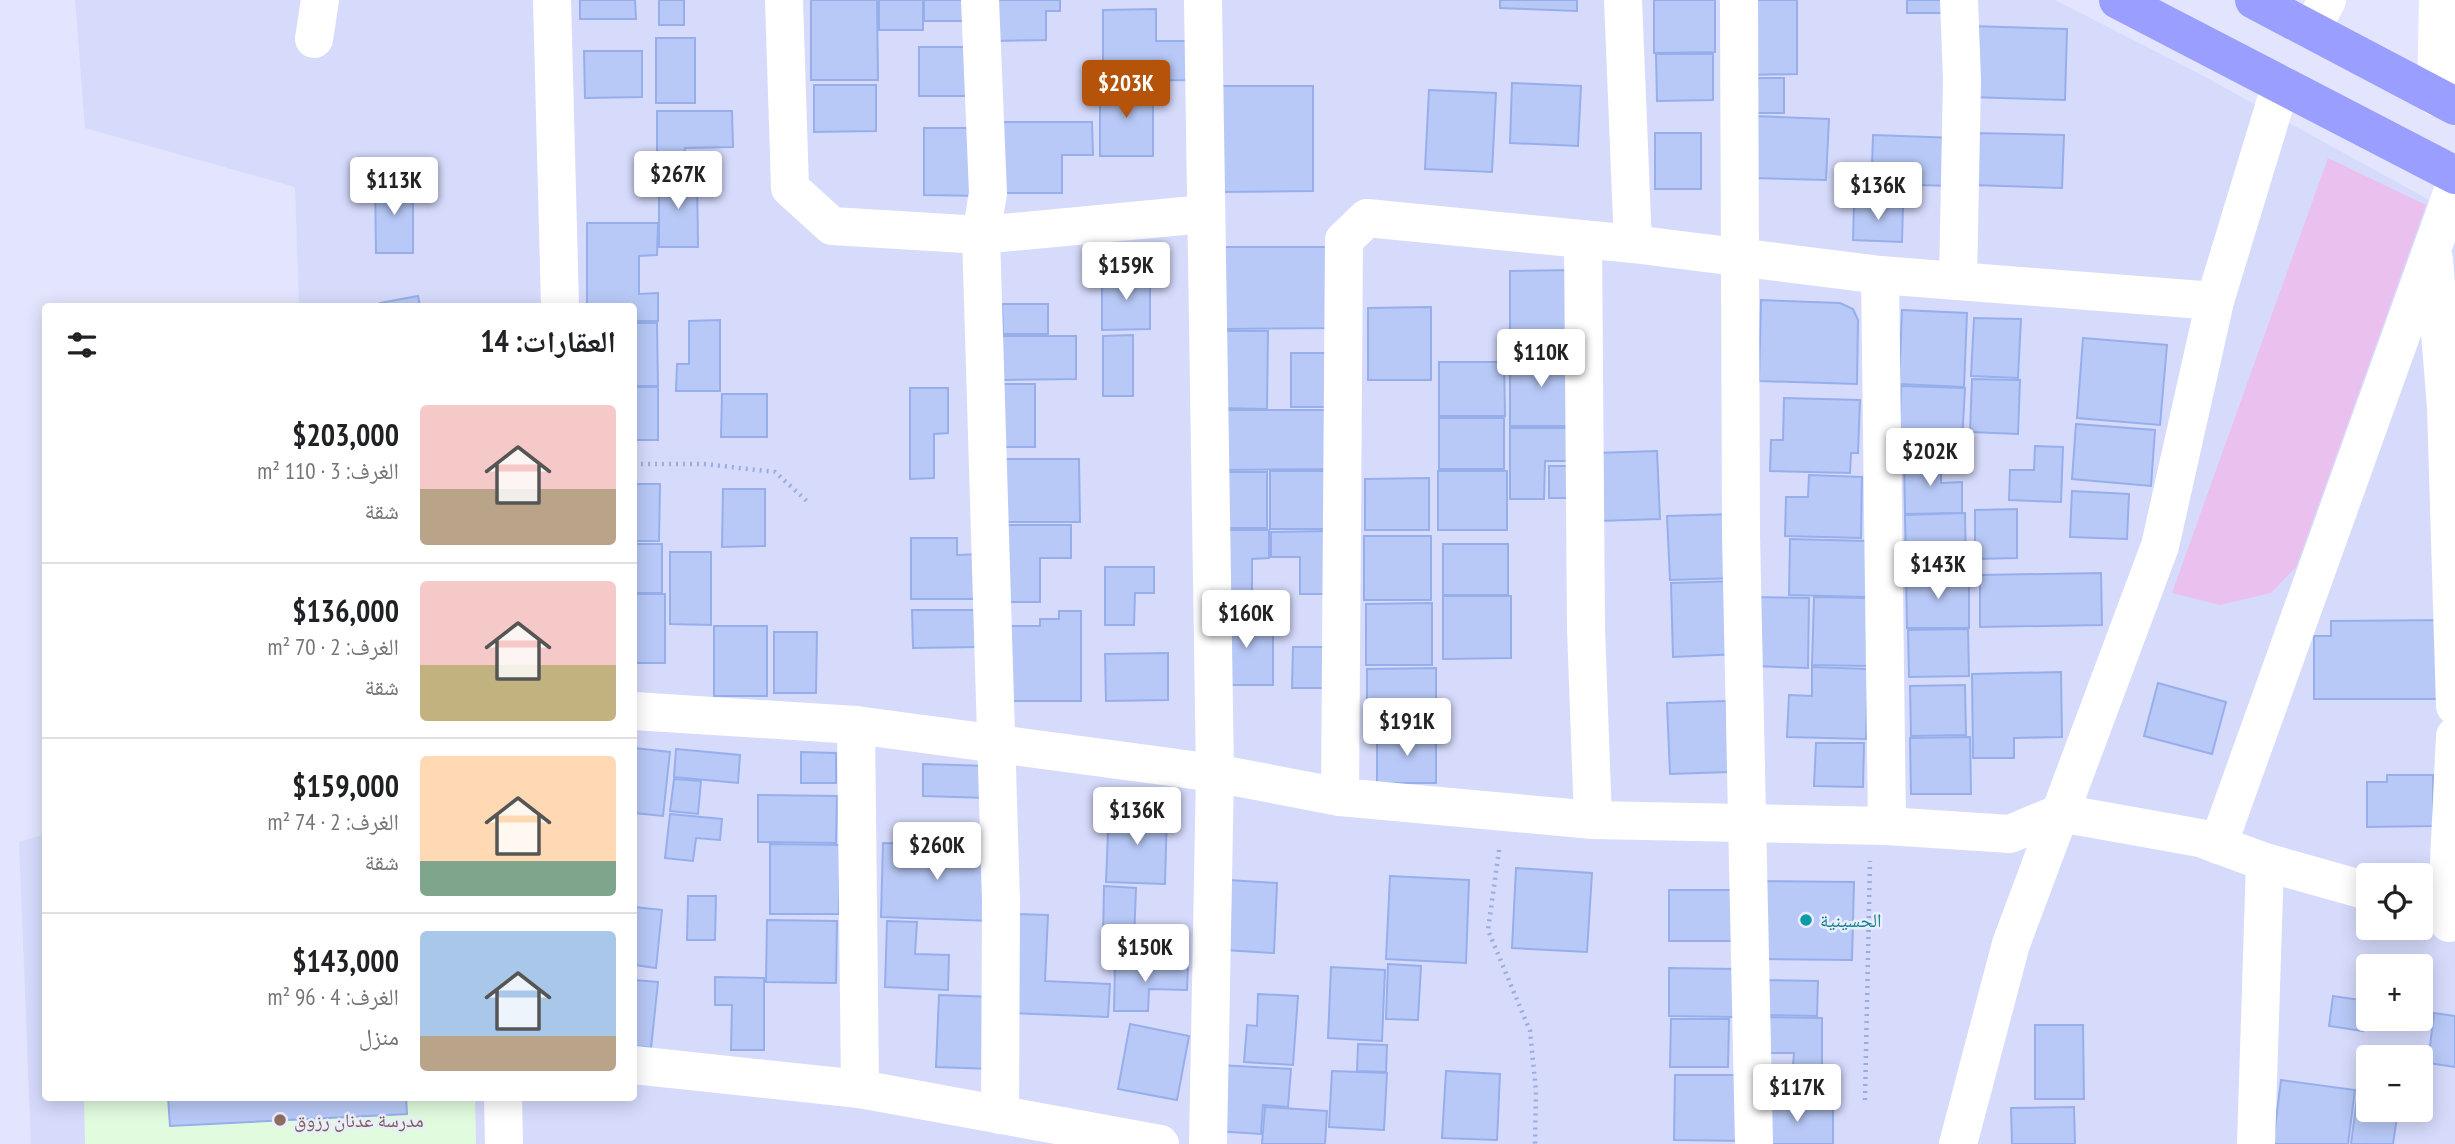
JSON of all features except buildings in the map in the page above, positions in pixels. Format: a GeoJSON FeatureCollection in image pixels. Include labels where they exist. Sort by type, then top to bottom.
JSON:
{"type":"FeatureCollection","features":[{"type":"Feature","properties":{"kind":"main road"},"geometry":{"type":"LineString","coordinates":[[2118,0],[2455,175]]}},
{"type":"Feature","properties":{"kind":"main road"},"geometry":{"type":"LineString","coordinates":[[2254,0],[2319,15],[2446,102]]}},
{"type":"Feature","properties":{"kind":"street"},"geometry":{"type":"LineString","coordinates":[[314,39],[320,0]]}},
{"type":"Feature","properties":{"kind":"street"},"geometry":{"type":"LineString","coordinates":[[552,0],[560,303]]}},
{"type":"Feature","properties":{"kind":"street"},"geometry":{"type":"LineString","coordinates":[[784,0],[790,188],[832,226],[981,235],[1205,214]]}},
{"type":"Feature","properties":{"kind":"street"},"geometry":{"type":"LineString","coordinates":[[980,0],[988,193],[981,235],[1000,901],[1000,1115]]}},
{"type":"Feature","properties":{"kind":"street"},"geometry":{"type":"LineString","coordinates":[[1203,0],[1215,773],[1208,1144]]}},
{"type":"Feature","properties":{"kind":"street"},"geometry":{"type":"LineString","coordinates":[[1623,0],[1633,244]]}},
{"type":"Feature","properties":{"kind":"street"},"geometry":{"type":"LineString","coordinates":[[1739,0],[1741,535],[1754,1144]]}},
{"type":"Feature","properties":{"kind":"street"},"geometry":{"type":"LineString","coordinates":[[1958,281],[1962,79],[1959,0]]}},
{"type":"Feature","properties":{"kind":"street"},"geometry":{"type":"LineString","coordinates":[[2438,0],[2446,102]]}},
{"type":"Feature","properties":{"kind":"street"},"geometry":{"type":"LineString","coordinates":[[1964,1136],[2011,944],[2160,546],[2215,301],[2281,84]]}},
{"type":"Feature","properties":{"kind":"street"},"geometry":{"type":"LineString","coordinates":[[2218,845],[2455,185]]}},
{"type":"Feature","properties":{"kind":"street"},"geometry":{"type":"LineString","coordinates":[[1340,797],[1344,240],[1367,218],[1633,244],[1880,275],[2215,301]]}},
{"type":"Feature","properties":{"kind":"street"},"geometry":{"type":"LineString","coordinates":[[1583,239],[1586,629],[1593,820]]}},
{"type":"Feature","properties":{"kind":"street"},"geometry":{"type":"LineString","coordinates":[[2433,247],[2446,407],[2455,706]]}},
{"type":"Feature","properties":{"kind":"street"},"geometry":{"type":"LineString","coordinates":[[1879,826],[1880,275]]}},
{"type":"Feature","properties":{"kind":"street"},"geometry":{"type":"LineString","coordinates":[[637,711],[856,725],[1215,773],[1340,797],[1593,820],[1879,826],[2010,834],[2060,813],[2200,838],[2265,862],[2356,888]]}},
{"type":"Feature","properties":{"kind":"street"},"geometry":{"type":"LineString","coordinates":[[856,725],[860,1089]]}},
{"type":"Feature","properties":{"kind":"street"},"geometry":{"type":"LineString","coordinates":[[2441,920],[2448,883],[2455,736]]}},
{"type":"Feature","properties":{"kind":"street"},"geometry":{"type":"LineString","coordinates":[[2256,1144],[2265,862]]}},
{"type":"Feature","properties":{"kind":"street"},"geometry":{"type":"LineString","coordinates":[[637,1065],[860,1089],[1145,1143]]}},
{"type":"Feature","properties":{"kind":"street"},"geometry":{"type":"LineString","coordinates":[[503,1101],[504,1144]]}},
{"type":"Feature","properties":{"kind":"path"},"geometry":{"type":"LineString","coordinates":[[637,464],[704,464],[775,472],[809,503]]}},
{"type":"Feature","properties":{"kind":"path"},"geometry":{"type":"LineString","coordinates":[[1504,812],[1488,930],[1530,1031],[1536,1091],[1535,1144]]}},
{"type":"Feature","properties":{"kind":"path"},"geometry":{"type":"LineString","coordinates":[[1865,1100],[1879,826]]}},
{"type":"Feature","properties":{"kind":"shaded area"},"geometry":{"type":"Polygon","coordinates":[[[75,0],[2055,0],[2198,73],[2455,214],[2455,1144],[31,1144],[19,842],[42,835],[42,1101],[637,1101],[637,303],[299,303],[295,187],[85,128],[75,0]]]}},
{"type":"Feature","properties":{"kind":"shaded area"},"geometry":{"type":"Polygon","coordinates":[[[2328,158],[2426,205],[2296,567],[2271,593],[2220,605],[2172,593],[2328,158]]]}},
{"type":"Feature","properties":{"kind":"shaded area","name":"مدرسة عدنان رزوق"},"geometry":{"type":"Polygon","coordinates":[[[84,1101],[475,1101],[476,1144],[85,1144],[84,1101]]]}},
{"type":"Feature","properties":{"kind":"place","name":"الحسينية"},"geometry":{"type":"Point","coordinates":[1806,920]}},
{"type":"Feature","properties":{"kind":"place","name":"مدرسة عدنان رزوق"},"geometry":{"type":"Point","coordinates":[280,1120]}}]}
